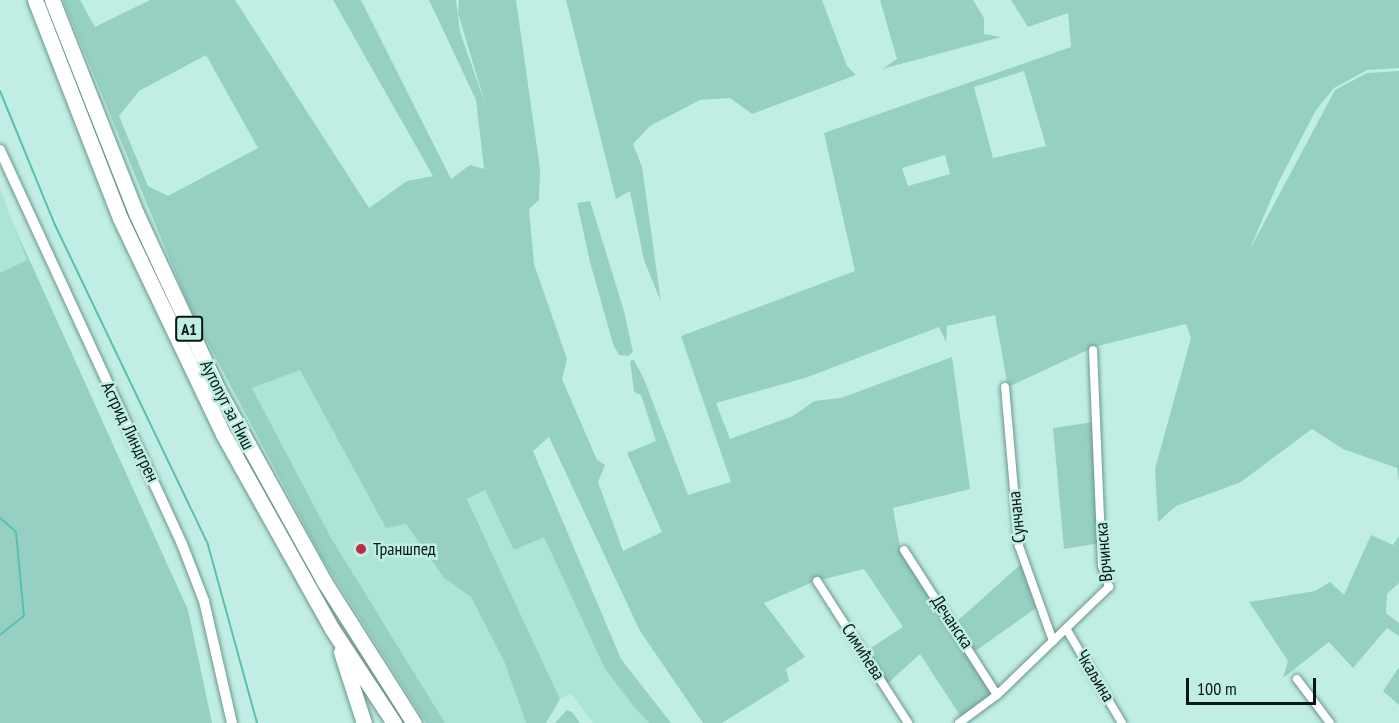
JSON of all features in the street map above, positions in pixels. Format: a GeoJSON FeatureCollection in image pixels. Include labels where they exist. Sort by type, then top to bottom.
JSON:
{"type":"FeatureCollection","features":[{"type":"Feature","properties":{"kind":"highway","name":"Аутопут за Ниш"},"geometry":{"type":"LineString","coordinates":[[35,0],[158,302],[223,434],[332,629],[394,723]]}},
{"type":"Feature","properties":{"kind":"highway","name":"Аутопут за Ниш"},"geometry":{"type":"LineString","coordinates":[[52,0],[132,203],[218,390],[320,574],[414,723]]}},
{"type":"Feature","properties":{"kind":"highway"},"geometry":{"type":"LineString","coordinates":[[332,629],[364,723]]}},
{"type":"Feature","properties":{"kind":"street","name":"Астрид Линдгрен"},"geometry":{"type":"LineString","coordinates":[[0,150],[182,544],[210,625],[232,723]]}},
{"type":"Feature","properties":{"kind":"street","name":"Врчинска"},"geometry":{"type":"LineString","coordinates":[[958,723],[997,694],[1067,630],[1109,587],[1102,565],[1093,350]]}},
{"type":"Feature","properties":{"kind":"street","name":"Сунчана"},"geometry":{"type":"LineString","coordinates":[[1005,387],[1019,546],[1053,641]]}},
{"type":"Feature","properties":{"kind":"street","name":"Дечанска"},"geometry":{"type":"LineString","coordinates":[[904,550],[997,694]]}},
{"type":"Feature","properties":{"kind":"street","name":"Симићева"},"geometry":{"type":"LineString","coordinates":[[817,581],[908,723]]}},
{"type":"Feature","properties":{"kind":"street","name":"Чкаљина"},"geometry":{"type":"LineString","coordinates":[[1067,630],[1122,723]]}},
{"type":"Feature","properties":{"kind":"street"},"geometry":{"type":"LineString","coordinates":[[1296,679],[1330,723]]}},
{"type":"Feature","properties":{"kind":"shaded area"},"geometry":{"type":"Polygon","coordinates":[[[63,0],[80,0],[95,27],[150,0],[235,0],[369,208],[407,181],[433,176],[333,0],[361,0],[451,179],[470,165],[484,169],[476,100],[429,0],[456,0],[460,32],[485,103],[458,13],[459,0],[516,0],[540,169],[539,200],[529,209],[534,264],[567,359],[562,379],[597,460],[605,465],[598,482],[623,551],[662,532],[627,453],[656,441],[641,395],[634,392],[630,361],[634,360],[644,379],[688,495],[731,482],[681,336],[855,271],[824,133],[1071,47],[1068,13],[1028,27],[1011,0],[1399,0],[1399,68],[1367,70],[1334,88],[1316,110],[1278,183],[1249,251],[1335,90],[1367,73],[1399,71],[1399,482],[1397,468],[1343,449],[1312,429],[1241,482],[1176,506],[1158,522],[1155,469],[1191,338],[1186,324],[1094,347],[1008,387],[995,315],[947,326],[946,342],[939,327],[805,378],[716,403],[730,439],[793,416],[814,401],[841,398],[952,357],[970,489],[893,508],[900,547],[994,694],[961,717],[920,654],[887,684],[866,651],[903,627],[864,569],[813,582],[764,603],[805,657],[786,669],[789,681],[722,723],[703,723],[640,631],[549,437],[533,451],[621,659],[671,723],[649,723],[635,708],[605,669],[544,537],[514,550],[485,490],[467,499],[560,699],[546,723],[526,723],[504,661],[471,597],[444,578],[406,524],[386,528],[300,370],[252,388],[330,536],[445,723],[426,723],[322,558],[191,311],[63,0]],[[206,55],[139,91],[119,116],[148,186],[168,196],[258,148],[206,55]],[[1024,71],[974,87],[993,158],[1046,146],[1024,71]],[[945,155],[902,168],[908,186],[950,174],[945,155]]]}},
{"type":"Feature","properties":{"kind":"shaded area"},"geometry":{"type":"Polygon","coordinates":[[[566,0],[822,0],[847,66],[856,75],[752,114],[730,98],[700,100],[650,126],[633,144],[642,167],[661,302],[644,260],[630,191],[616,199],[566,0]]]}},
{"type":"Feature","properties":{"kind":"shaded area"},"geometry":{"type":"Polygon","coordinates":[[[880,0],[973,0],[984,18],[984,34],[1001,37],[882,69],[897,59],[880,0]]]}},
{"type":"Feature","properties":{"kind":"shaded area"},"geometry":{"type":"Polygon","coordinates":[[[0,188],[27,260],[0,273],[0,188]]]}},
{"type":"Feature","properties":{"kind":"shaded area"},"geometry":{"type":"Polygon","coordinates":[[[590,201],[624,311],[633,352],[628,356],[619,355],[613,344],[590,262],[577,203],[590,201]]]}},
{"type":"Feature","properties":{"kind":"shaded area"},"geometry":{"type":"Polygon","coordinates":[[[15,228],[188,610],[212,723],[0,723],[0,273],[27,260],[15,228]]]}},
{"type":"Feature","properties":{"kind":"shaded area"},"geometry":{"type":"Polygon","coordinates":[[[300,369],[386,527],[406,524],[444,578],[471,597],[504,661],[526,723],[445,723],[330,536],[252,388],[300,369]]]}},
{"type":"Feature","properties":{"kind":"shaded area"},"geometry":{"type":"Polygon","coordinates":[[[1094,422],[1100,543],[1064,549],[1053,428],[1094,422]]]}},
{"type":"Feature","properties":{"kind":"shaded area"},"geometry":{"type":"Polygon","coordinates":[[[485,490],[544,536],[605,669],[649,723],[593,723],[571,694],[560,699],[467,498],[485,490]]]}},
{"type":"Feature","properties":{"kind":"shaded area"},"geometry":{"type":"Polygon","coordinates":[[[1371,535],[1393,545],[1399,536],[1399,583],[1387,594],[1386,613],[1399,623],[1399,636],[1387,628],[1353,668],[1329,642],[1283,678],[1288,661],[1249,602],[1315,591],[1330,582],[1344,595],[1371,535]]]}},
{"type":"Feature","properties":{"kind":"shaded area"},"geometry":{"type":"Polygon","coordinates":[[[1021,564],[1036,608],[974,652],[955,623],[1021,564]]]}},
{"type":"Feature","properties":{"kind":"shaded area"},"geometry":{"type":"Polygon","coordinates":[[[1399,667],[1399,705],[1383,691],[1399,667]]]}},
{"type":"Feature","properties":{"kind":"shaded area"},"geometry":{"type":"Polygon","coordinates":[[[567,710],[572,712],[580,723],[555,723],[567,710]]]}},
{"type":"Feature","properties":{"kind":"waterway"},"geometry":{"type":"LineString","coordinates":[[0,91],[55,225],[208,545],[257,723]]}},
{"type":"Feature","properties":{"kind":"waterway"},"geometry":{"type":"LineString","coordinates":[[0,518],[16,532],[24,616],[0,635]]}},
{"type":"Feature","properties":{"kind":"place","name":"Траншпед"},"geometry":{"type":"Point","coordinates":[361,549]}}]}
